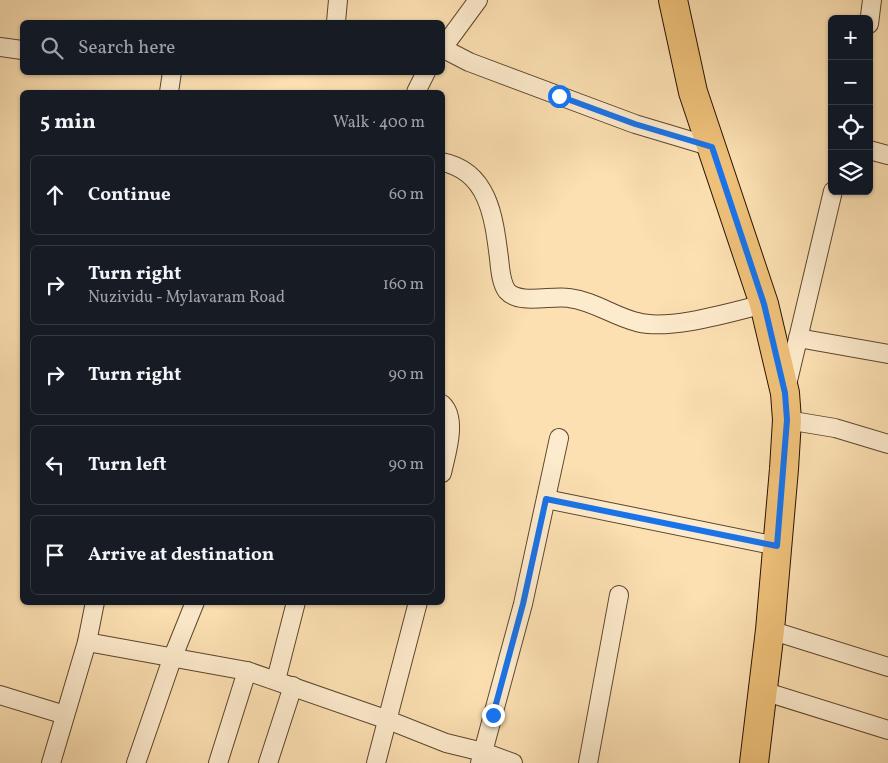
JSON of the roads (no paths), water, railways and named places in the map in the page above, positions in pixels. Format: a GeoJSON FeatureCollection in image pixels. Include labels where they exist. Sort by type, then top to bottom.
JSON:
{"type":"FeatureCollection","features":[{"type":"Feature","properties":{"kind":"main road"},"geometry":{"type":"LineString","coordinates":[[673,0],[693,92],[764,304],[786,406],[770,630],[754,763]]}},
{"type":"Feature","properties":{"kind":"street"},"geometry":{"type":"LineString","coordinates":[[336,20],[338,0]]}},
{"type":"Feature","properties":{"kind":"street"},"geometry":{"type":"LineString","coordinates":[[445,46],[478,0]]}},
{"type":"Feature","properties":{"kind":"street"},"geometry":{"type":"LineString","coordinates":[[870,15],[872,0]]}},
{"type":"Feature","properties":{"kind":"street"},"geometry":{"type":"LineString","coordinates":[[0,47],[20,50]]}},
{"type":"Feature","properties":{"kind":"street"},"geometry":{"type":"LineString","coordinates":[[445,50],[469,62],[626,121],[712,147]]}},
{"type":"Feature","properties":{"kind":"street"},"geometry":{"type":"LineString","coordinates":[[169,90],[172,75]]}},
{"type":"Feature","properties":{"kind":"street"},"geometry":{"type":"LineString","coordinates":[[417,90],[424,75]]}},
{"type":"Feature","properties":{"kind":"street"},"geometry":{"type":"LineString","coordinates":[[873,151],[888,155]]}},
{"type":"Feature","properties":{"kind":"street"},"geometry":{"type":"LineString","coordinates":[[445,163],[464,170],[477,180],[486,195],[493,218],[501,274],[506,290],[514,296],[521,299],[544,296],[591,302],[638,323],[658,325],[721,315],[764,304]]}},
{"type":"Feature","properties":{"kind":"street"},"geometry":{"type":"LineString","coordinates":[[832,195],[798,338],[786,406],[835,428],[888,444]]}},
{"type":"Feature","properties":{"kind":"street"},"geometry":{"type":"LineString","coordinates":[[798,338],[888,354]]}},
{"type":"Feature","properties":{"kind":"street"},"geometry":{"type":"LineString","coordinates":[[445,407],[449,412],[450,423],[445,454]]}},
{"type":"Feature","properties":{"kind":"street"},"geometry":{"type":"LineString","coordinates":[[482,758],[523,604],[559,438]]}},
{"type":"Feature","properties":{"kind":"street"},"geometry":{"type":"LineString","coordinates":[[546,499],[777,546]]}},
{"type":"Feature","properties":{"kind":"street"},"geometry":{"type":"LineString","coordinates":[[588,763],[619,595]]}},
{"type":"Feature","properties":{"kind":"street"},"geometry":{"type":"LineString","coordinates":[[51,763],[87,642],[94,605]]}},
{"type":"Feature","properties":{"kind":"street"},"geometry":{"type":"LineString","coordinates":[[136,763],[172,659],[194,605]]}},
{"type":"Feature","properties":{"kind":"street"},"geometry":{"type":"LineString","coordinates":[[276,680],[295,605]]}},
{"type":"Feature","properties":{"kind":"street"},"geometry":{"type":"LineString","coordinates":[[376,763],[417,605]]}},
{"type":"Feature","properties":{"kind":"street"},"geometry":{"type":"LineString","coordinates":[[770,630],[888,668]]}},
{"type":"Feature","properties":{"kind":"street"},"geometry":{"type":"LineString","coordinates":[[87,642],[247,672],[276,680],[388,720],[482,758],[512,763]]}},
{"type":"Feature","properties":{"kind":"street"},"geometry":{"type":"LineString","coordinates":[[218,763],[247,672]]}},
{"type":"Feature","properties":{"kind":"street"},"geometry":{"type":"LineString","coordinates":[[268,763],[293,686]]}},
{"type":"Feature","properties":{"kind":"street"},"geometry":{"type":"LineString","coordinates":[[763,691],[888,730]]}},
{"type":"Feature","properties":{"kind":"street"},"geometry":{"type":"LineString","coordinates":[[0,695],[65,715]]}}]}
